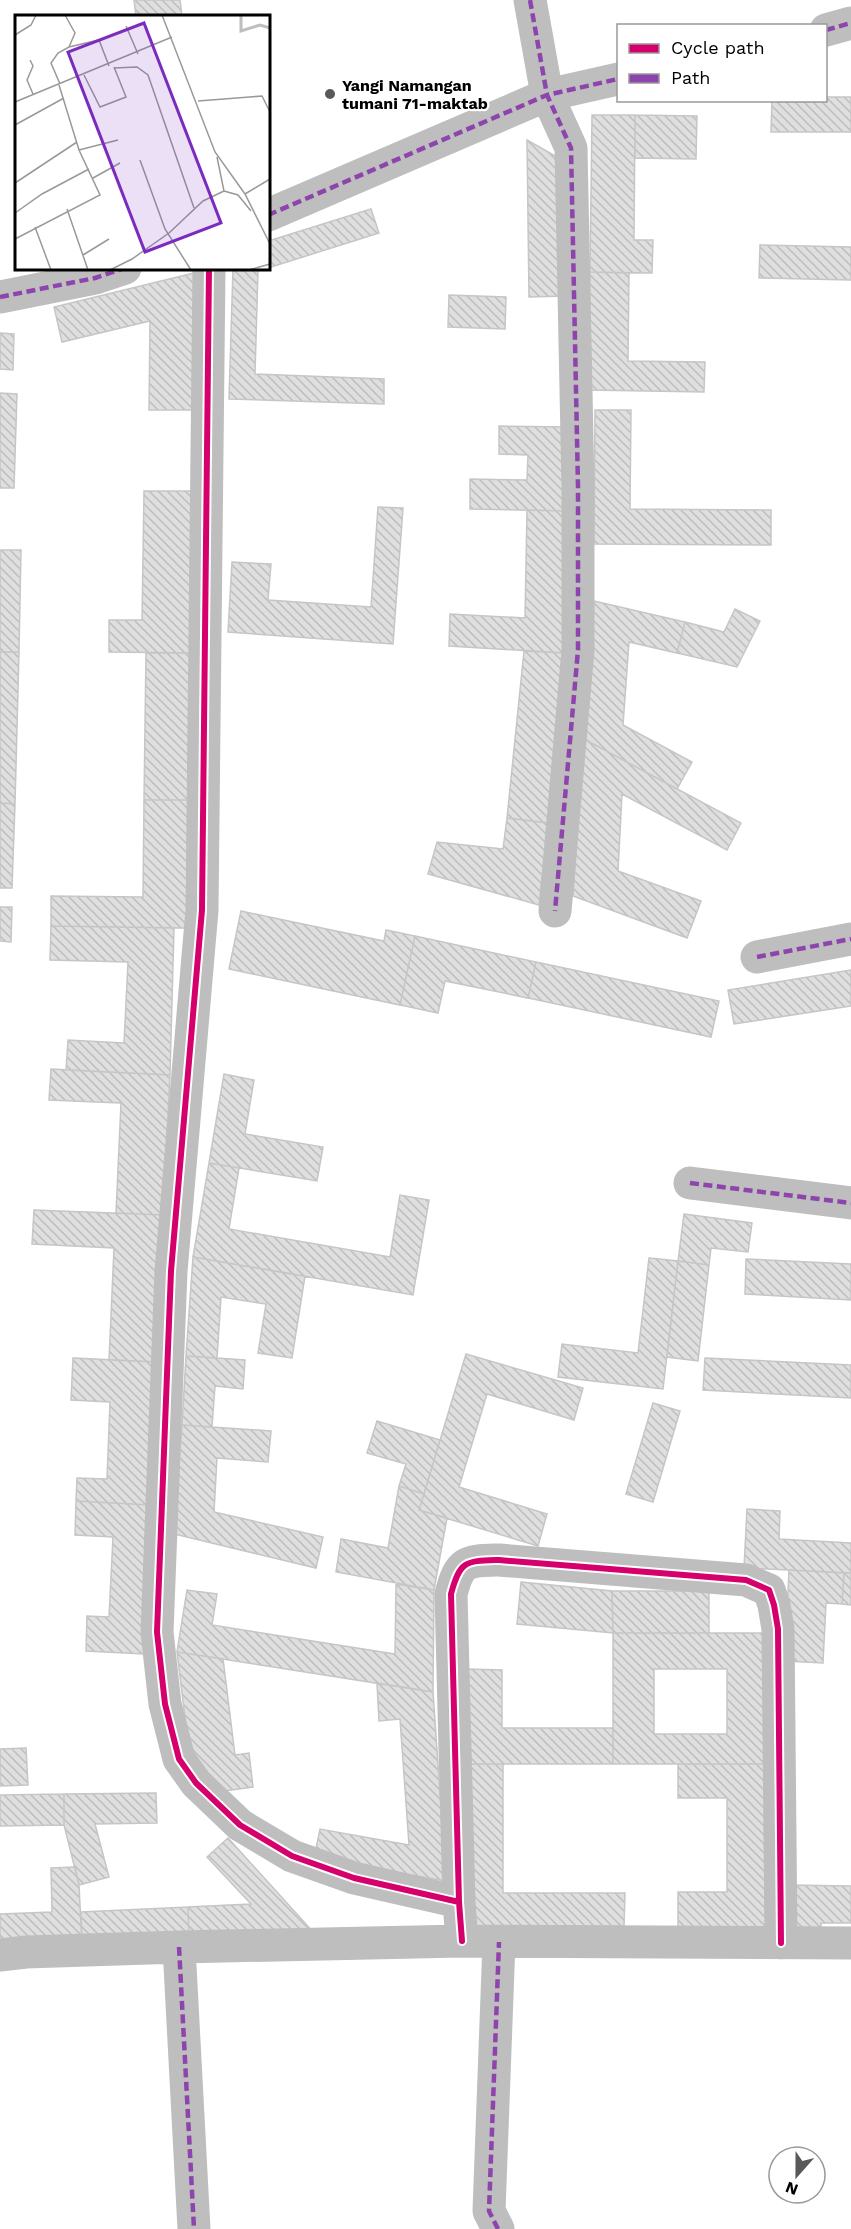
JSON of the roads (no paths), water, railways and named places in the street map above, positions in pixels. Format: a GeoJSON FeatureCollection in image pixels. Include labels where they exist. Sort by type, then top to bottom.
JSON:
{"type":"FeatureCollection","features":[{"type":"Feature","properties":{"kind":"street"},"geometry":{"type":"LineString","coordinates":[[530,0],[547,95],[571,148],[578,487],[578,650],[555,911]]}},
{"type":"Feature","properties":{"kind":"street"},"geometry":{"type":"LineString","coordinates":[[827,29],[851,23]]}},
{"type":"Feature","properties":{"kind":"street"},"geometry":{"type":"LineString","coordinates":[[270,214],[547,95],[617,79]]}},
{"type":"Feature","properties":{"kind":"street"},"geometry":{"type":"LineString","coordinates":[[0,297],[95,279],[120,270]]}},
{"type":"Feature","properties":{"kind":"street"},"geometry":{"type":"LineString","coordinates":[[209,270],[202,910],[171,1271],[157,1632],[165,1704],[179,1759],[196,1783],[240,1825],[292,1856],[354,1878],[459,1902]]}},
{"type":"Feature","properties":{"kind":"street"},"geometry":{"type":"LineString","coordinates":[[757,957],[851,939]]}},
{"type":"Feature","properties":{"kind":"street"},"geometry":{"type":"LineString","coordinates":[[690,1183],[851,1203]]}},
{"type":"Feature","properties":{"kind":"street"},"geometry":{"type":"LineString","coordinates":[[462,1941],[451,1594],[456,1573],[471,1561],[499,1560],[746,1580],[769,1590],[778,1629],[781,1943]]}},
{"type":"Feature","properties":{"kind":"street"},"geometry":{"type":"LineString","coordinates":[[0,1955],[26,1952],[179,1947],[462,1941],[851,1943]]}},
{"type":"Feature","properties":{"kind":"street"},"geometry":{"type":"LineString","coordinates":[[498,2229],[489,2211],[499,1942]]}},
{"type":"Feature","properties":{"kind":"street"},"geometry":{"type":"LineString","coordinates":[[179,1947],[194,2229]]}},
{"type":"Feature","properties":{"kind":"place","name":"Yangi Namangan tumani 71-maktab"},"geometry":{"type":"Point","coordinates":[330,94]}}]}
